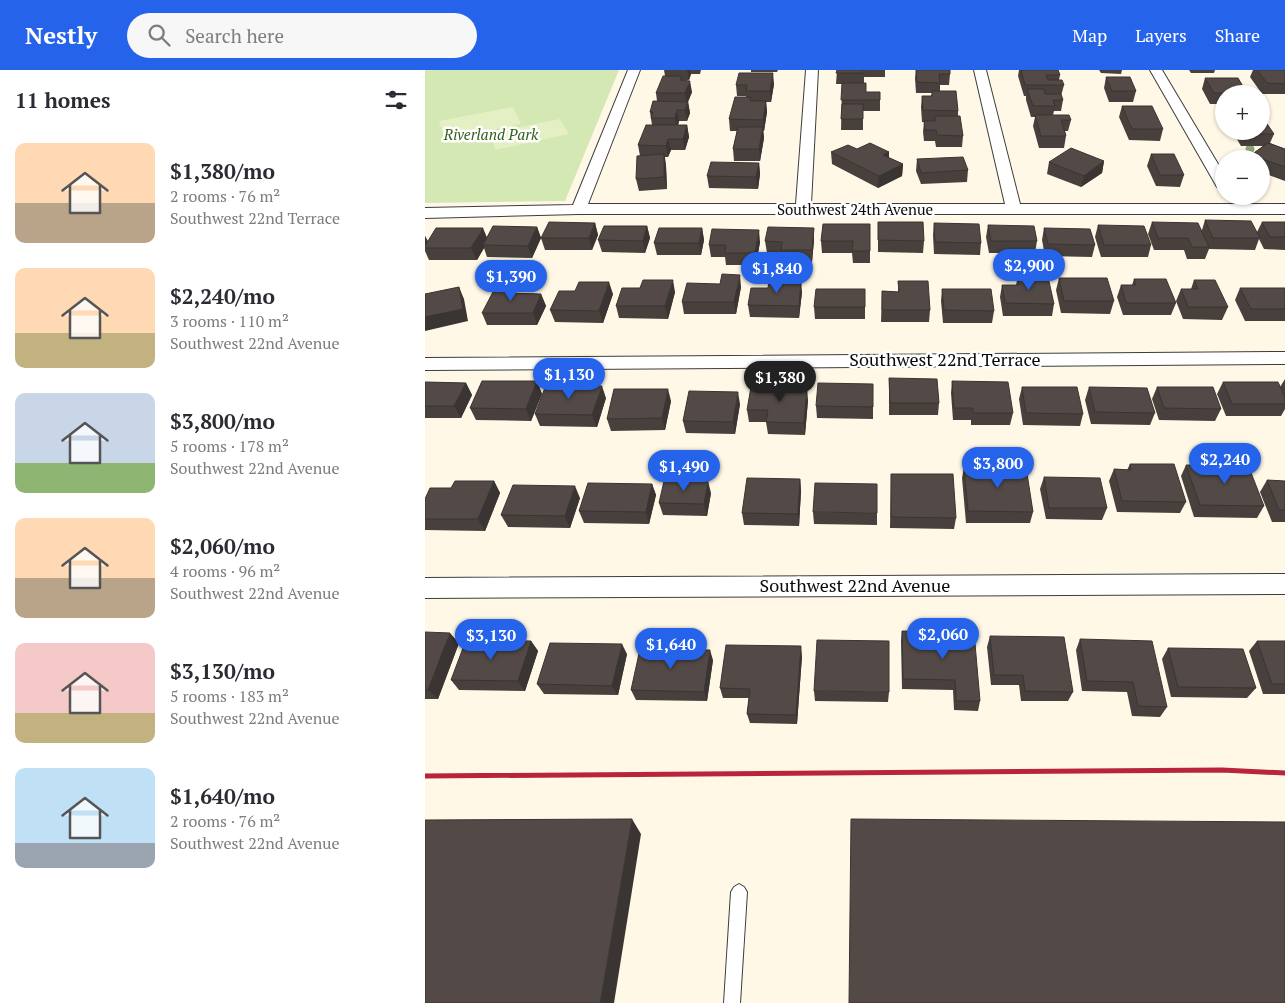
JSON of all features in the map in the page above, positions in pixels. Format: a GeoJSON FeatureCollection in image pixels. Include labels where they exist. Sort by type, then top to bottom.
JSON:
{"type":"FeatureCollection","features":[{"type":"Feature","properties":{"kind":"street"},"geometry":{"type":"LineString","coordinates":[[579,209],[633,70]]}},
{"type":"Feature","properties":{"kind":"street"},"geometry":{"type":"LineString","coordinates":[[803,211],[812,70]]}},
{"type":"Feature","properties":{"kind":"street"},"geometry":{"type":"LineString","coordinates":[[980,70],[1014,209]]}},
{"type":"Feature","properties":{"kind":"street"},"geometry":{"type":"LineString","coordinates":[[1156,70],[1215,172]]}},
{"type":"Feature","properties":{"kind":"street","name":"Southwest 24th Avenue"},"geometry":{"type":"LineString","coordinates":[[425,213],[579,209],[803,211],[1014,209],[1215,203]]}},
{"type":"Feature","properties":{"kind":"street","name":"Southwest 24th Avenue"},"geometry":{"type":"LineString","coordinates":[[1255,205],[1285,209]]}},
{"type":"Feature","properties":{"kind":"street","name":"Southwest 22nd Terrace"},"geometry":{"type":"LineString","coordinates":[[425,364],[1285,358]]}},
{"type":"Feature","properties":{"kind":"street","name":"Southwest 22nd Avenue"},"geometry":{"type":"LineString","coordinates":[[425,588],[1285,584]]}},
{"type":"Feature","properties":{"kind":"lane"},"geometry":{"type":"LineString","coordinates":[[732,1003],[739,892]]}},
{"type":"Feature","properties":{"kind":"green space","name":"Riverland Park"},"geometry":{"type":"Polygon","coordinates":[[[425,70],[619,70],[565,201],[425,203],[425,70]]]}},
{"type":"Feature","properties":{"kind":"green space"},"geometry":{"type":"Polygon","coordinates":[[[513,107],[521,124],[445,139],[439,121],[513,107]]]}},
{"type":"Feature","properties":{"kind":"green space"},"geometry":{"type":"Polygon","coordinates":[[[560,119],[569,134],[495,150],[490,133],[560,119]]]}},
{"type":"Feature","properties":{"kind":"building"},"geometry":{"type":"Polygon","coordinates":[[[837,70],[864,70],[864,73],[836,73],[837,70]]]}},
{"type":"Feature","properties":{"kind":"building"},"geometry":{"type":"Polygon","coordinates":[[[916,70],[950,70],[950,74],[939,74],[940,83],[917,82],[916,70]]]}},
{"type":"Feature","properties":{"kind":"building"},"geometry":{"type":"Polygon","coordinates":[[[1021,70],[1058,70],[1060,75],[1046,75],[1048,80],[1062,80],[1064,85],[1025,85],[1021,70]]]}},
{"type":"Feature","properties":{"kind":"building"},"geometry":{"type":"Polygon","coordinates":[[[1257,70],[1285,70],[1285,84],[1267,83],[1257,70]]]}},
{"type":"Feature","properties":{"kind":"building"},"geometry":{"type":"Polygon","coordinates":[[[739,73],[773,73],[770,91],[746,91],[747,85],[736,85],[739,73]]]}},
{"type":"Feature","properties":{"kind":"building"},"geometry":{"type":"Polygon","coordinates":[[[663,76],[682,76],[680,80],[690,81],[685,93],[656,93],[663,76]]]}},
{"type":"Feature","properties":{"kind":"building"},"geometry":{"type":"Polygon","coordinates":[[[1106,77],[1130,77],[1136,91],[1112,91],[1106,77]]]}},
{"type":"Feature","properties":{"kind":"building"},"geometry":{"type":"Polygon","coordinates":[[[1205,78],[1238,78],[1242,85],[1215,85],[1214,93],[1205,78]]]}},
{"type":"Feature","properties":{"kind":"building"},"geometry":{"type":"Polygon","coordinates":[[[842,83],[866,83],[866,92],[880,92],[880,100],[841,100],[842,83]]]}},
{"type":"Feature","properties":{"kind":"building"},"geometry":{"type":"Polygon","coordinates":[[[1027,89],[1044,89],[1045,94],[1061,94],[1063,100],[1053,100],[1055,106],[1033,106],[1027,89]]]}},
{"type":"Feature","properties":{"kind":"building"},"geometry":{"type":"Polygon","coordinates":[[[932,91],[956,91],[958,111],[923,110],[922,96],[932,96],[932,91]]]}},
{"type":"Feature","properties":{"kind":"building"},"geometry":{"type":"Polygon","coordinates":[[[735,97],[751,97],[750,101],[766,101],[763,120],[729,119],[735,97]]]}},
{"type":"Feature","properties":{"kind":"building"},"geometry":{"type":"Polygon","coordinates":[[[653,101],[688,102],[685,110],[677,110],[675,118],[651,118],[653,112],[650,112],[653,101]]]}},
{"type":"Feature","properties":{"kind":"building"},"geometry":{"type":"Polygon","coordinates":[[[842,104],[863,104],[863,119],[841,119],[842,104]]]}},
{"type":"Feature","properties":{"kind":"building"},"geometry":{"type":"Polygon","coordinates":[[[1122,106],[1152,106],[1163,129],[1132,129],[1122,106]]]}},
{"type":"Feature","properties":{"kind":"building"},"geometry":{"type":"Polygon","coordinates":[[[1035,115],[1069,115],[1071,120],[1061,120],[1066,136],[1041,136],[1035,115]]]}},
{"type":"Feature","properties":{"kind":"building"},"geometry":{"type":"Polygon","coordinates":[[[935,116],[960,116],[963,136],[937,135],[936,130],[925,130],[924,121],[935,121],[935,116]]]}},
{"type":"Feature","properties":{"kind":"building"},"geometry":{"type":"Polygon","coordinates":[[[646,125],[687,125],[683,139],[668,139],[666,146],[638,145],[646,125]]]}},
{"type":"Feature","properties":{"kind":"building"},"geometry":{"type":"Polygon","coordinates":[[[738,127],[763,127],[759,149],[733,149],[738,127]]]}},
{"type":"Feature","properties":{"kind":"building"},"geometry":{"type":"Polygon","coordinates":[[[870,143],[889,152],[883,155],[903,164],[879,176],[831,152],[848,145],[857,149],[870,143]]]}},
{"type":"Feature","properties":{"kind":"building"},"geometry":{"type":"Polygon","coordinates":[[[1268,143],[1285,149],[1285,167],[1270,162],[1270,150],[1258,150],[1268,143]]]}},
{"type":"Feature","properties":{"kind":"building"},"geometry":{"type":"Polygon","coordinates":[[[1071,148],[1104,161],[1084,176],[1049,162],[1071,148]]]}},
{"type":"Feature","properties":{"kind":"building"},"geometry":{"type":"Polygon","coordinates":[[[664,154],[664,177],[636,179],[637,156],[664,154]]]}},
{"type":"Feature","properties":{"kind":"building"},"geometry":{"type":"Polygon","coordinates":[[[1151,154],[1174,154],[1184,175],[1160,175],[1151,154]]]}},
{"type":"Feature","properties":{"kind":"building"},"geometry":{"type":"Polygon","coordinates":[[[963,157],[968,170],[921,173],[917,159],[963,157]]]}},
{"type":"Feature","properties":{"kind":"building"},"geometry":{"type":"Polygon","coordinates":[[[711,162],[759,163],[756,177],[707,176],[711,162]]]}},
{"type":"Feature","properties":{"kind":"building"},"geometry":{"type":"Polygon","coordinates":[[[1205,220],[1251,221],[1260,238],[1213,238],[1205,220]]]}},
{"type":"Feature","properties":{"kind":"building"},"geometry":{"type":"Polygon","coordinates":[[[549,222],[595,223],[589,238],[541,238],[549,222]]]}},
{"type":"Feature","properties":{"kind":"building"},"geometry":{"type":"Polygon","coordinates":[[[878,222],[923,222],[924,241],[878,240],[878,222]]]}},
{"type":"Feature","properties":{"kind":"building"},"geometry":{"type":"Polygon","coordinates":[[[1152,222],[1198,223],[1209,247],[1192,247],[1188,238],[1158,238],[1152,222]]]}},
{"type":"Feature","properties":{"kind":"building"},"geometry":{"type":"Polygon","coordinates":[[[1262,222],[1285,222],[1285,237],[1270,237],[1262,222]]]}},
{"type":"Feature","properties":{"kind":"building"},"geometry":{"type":"Polygon","coordinates":[[[934,223],[979,224],[981,243],[935,242],[934,223]]]}},
{"type":"Feature","properties":{"kind":"building"},"geometry":{"type":"Polygon","coordinates":[[[823,224],[870,224],[870,251],[852,251],[853,241],[821,241],[823,224]]]}},
{"type":"Feature","properties":{"kind":"building"},"geometry":{"type":"Polygon","coordinates":[[[988,225],[1034,226],[1037,241],[991,241],[988,225]]]}},
{"type":"Feature","properties":{"kind":"building"},"geometry":{"type":"Polygon","coordinates":[[[1098,225],[1144,226],[1151,245],[1104,245],[1098,225]]]}},
{"type":"Feature","properties":{"kind":"building"},"geometry":{"type":"Polygon","coordinates":[[[493,226],[537,227],[528,246],[483,245],[493,226]]]}},
{"type":"Feature","properties":{"kind":"building"},"geometry":{"type":"Polygon","coordinates":[[[604,226],[647,226],[643,241],[598,240],[604,226]]]}},
{"type":"Feature","properties":{"kind":"building"},"geometry":{"type":"Polygon","coordinates":[[[768,227],[814,228],[812,250],[781,250],[782,242],[765,241],[768,227]]]}},
{"type":"Feature","properties":{"kind":"building"},"geometry":{"type":"Polygon","coordinates":[[[436,228],[483,228],[471,248],[425,248],[436,228]]]}},
{"type":"Feature","properties":{"kind":"building"},"geometry":{"type":"Polygon","coordinates":[[[659,228],[702,228],[699,243],[654,243],[659,228]]]}},
{"type":"Feature","properties":{"kind":"building"},"geometry":{"type":"Polygon","coordinates":[[[1044,228],[1090,229],[1095,245],[1048,244],[1044,228]]]}},
{"type":"Feature","properties":{"kind":"building"},"geometry":{"type":"Polygon","coordinates":[[[712,229],[759,230],[755,253],[725,253],[726,245],[709,245],[712,229]]]}},
{"type":"Feature","properties":{"kind":"building"},"geometry":{"type":"Polygon","coordinates":[[[722,274],[740,275],[734,302],[682,302],[687,283],[720,284],[722,274]]]}},
{"type":"Feature","properties":{"kind":"building"},"geometry":{"type":"Polygon","coordinates":[[[1018,276],[1048,277],[1054,304],[1005,303],[1002,285],[1019,285],[1018,276]]]}},
{"type":"Feature","properties":{"kind":"building"},"geometry":{"type":"Polygon","coordinates":[[[1059,278],[1107,278],[1114,301],[1064,301],[1059,278]]]}},
{"type":"Feature","properties":{"kind":"building"},"geometry":{"type":"Polygon","coordinates":[[[1134,279],[1166,279],[1176,303],[1126,303],[1121,285],[1136,285],[1134,279]]]}},
{"type":"Feature","properties":{"kind":"building"},"geometry":{"type":"Polygon","coordinates":[[[643,280],[673,280],[665,306],[616,306],[622,288],[640,288],[643,280]]]}},
{"type":"Feature","properties":{"kind":"building"},"geometry":{"type":"Polygon","coordinates":[[[769,280],[801,280],[799,306],[748,305],[751,288],[768,288],[769,280]]]}},
{"type":"Feature","properties":{"kind":"building"},"geometry":{"type":"Polygon","coordinates":[[[1194,280],[1215,280],[1228,307],[1188,307],[1181,289],[1198,289],[1194,280]]]}},
{"type":"Feature","properties":{"kind":"building"},"geometry":{"type":"Polygon","coordinates":[[[898,281],[928,281],[930,310],[882,310],[882,291],[899,292],[898,281]]]}},
{"type":"Feature","properties":{"kind":"building"},"geometry":{"type":"Polygon","coordinates":[[[579,282],[609,282],[599,311],[550,310],[559,291],[575,291],[579,282]]]}},
{"type":"Feature","properties":{"kind":"building"},"geometry":{"type":"Polygon","coordinates":[[[459,287],[463,309],[425,317],[425,294],[459,287]]]}},
{"type":"Feature","properties":{"kind":"building"},"geometry":{"type":"Polygon","coordinates":[[[495,288],[508,288],[505,293],[541,294],[533,313],[482,313],[495,288]]]}},
{"type":"Feature","properties":{"kind":"building"},"geometry":{"type":"Polygon","coordinates":[[[1240,288],[1285,288],[1285,309],[1251,309],[1240,288]]]}},
{"type":"Feature","properties":{"kind":"building"},"geometry":{"type":"Polygon","coordinates":[[[816,289],[865,289],[865,307],[814,307],[816,289]]]}},
{"type":"Feature","properties":{"kind":"building"},"geometry":{"type":"Polygon","coordinates":[[[942,289],[991,289],[994,311],[944,310],[942,289]]]}},
{"type":"Feature","properties":{"kind":"building"},"geometry":{"type":"Polygon","coordinates":[[[889,378],[937,379],[939,403],[890,403],[889,378]]]}},
{"type":"Feature","properties":{"kind":"building"},"geometry":{"type":"Polygon","coordinates":[[[482,381],[537,381],[526,409],[470,408],[482,381]]]}},
{"type":"Feature","properties":{"kind":"building"},"geometry":{"type":"Polygon","coordinates":[[[952,381],[1008,382],[1013,413],[973,413],[973,408],[954,408],[952,381]]]}},
{"type":"Feature","properties":{"kind":"building"},"geometry":{"type":"Polygon","coordinates":[[[425,382],[466,383],[454,406],[425,406],[425,382]]]}},
{"type":"Feature","properties":{"kind":"building"},"geometry":{"type":"Polygon","coordinates":[[[1223,382],[1278,382],[1285,397],[1285,404],[1232,404],[1223,382]]]}},
{"type":"Feature","properties":{"kind":"building"},"geometry":{"type":"Polygon","coordinates":[[[818,383],[873,384],[873,407],[816,406],[818,383]]]}},
{"type":"Feature","properties":{"kind":"building"},"geometry":{"type":"Polygon","coordinates":[[[546,385],[602,386],[592,415],[535,414],[546,385]]]}},
{"type":"Feature","properties":{"kind":"building"},"geometry":{"type":"Polygon","coordinates":[[[751,387],[807,388],[804,423],[766,422],[768,410],[747,410],[751,387]]]}},
{"type":"Feature","properties":{"kind":"building"},"geometry":{"type":"Polygon","coordinates":[[[1022,387],[1077,387],[1083,414],[1026,413],[1022,387]]]}},
{"type":"Feature","properties":{"kind":"building"},"geometry":{"type":"Polygon","coordinates":[[[1089,387],[1147,388],[1155,413],[1095,412],[1089,387]]]}},
{"type":"Feature","properties":{"kind":"building"},"geometry":{"type":"Polygon","coordinates":[[[1157,387],[1213,387],[1221,409],[1164,408],[1157,387]]]}},
{"type":"Feature","properties":{"kind":"building"},"geometry":{"type":"Polygon","coordinates":[[[614,389],[668,389],[662,418],[607,419],[614,389]]]}},
{"type":"Feature","properties":{"kind":"building"},"geometry":{"type":"Polygon","coordinates":[[[689,391],[738,392],[733,422],[683,421],[689,391]]]}},
{"type":"Feature","properties":{"kind":"building"},"geometry":{"type":"Polygon","coordinates":[[[1130,464],[1174,464],[1186,502],[1122,501],[1114,469],[1131,470],[1130,464]]]}},
{"type":"Feature","properties":{"kind":"building"},"geometry":{"type":"Polygon","coordinates":[[[1186,465],[1248,465],[1264,506],[1200,505],[1186,465]]]}},
{"type":"Feature","properties":{"kind":"building"},"geometry":{"type":"Polygon","coordinates":[[[964,467],[1026,467],[1033,512],[968,511],[964,467]]]}},
{"type":"Feature","properties":{"kind":"building"},"geometry":{"type":"Polygon","coordinates":[[[891,474],[953,474],[956,518],[891,517],[891,474]]]}},
{"type":"Feature","properties":{"kind":"building"},"geometry":{"type":"Polygon","coordinates":[[[1044,477],[1100,478],[1107,508],[1049,508],[1044,477]]]}},
{"type":"Feature","properties":{"kind":"building"},"geometry":{"type":"Polygon","coordinates":[[[747,478],[800,479],[798,514],[742,513],[747,478]]]}},
{"type":"Feature","properties":{"kind":"building"},"geometry":{"type":"Polygon","coordinates":[[[1267,480],[1285,481],[1285,510],[1279,510],[1267,480]]]}},
{"type":"Feature","properties":{"kind":"building"},"geometry":{"type":"Polygon","coordinates":[[[455,481],[494,481],[478,519],[425,519],[425,499],[430,488],[451,488],[455,481]]]}},
{"type":"Feature","properties":{"kind":"building"},"geometry":{"type":"Polygon","coordinates":[[[664,481],[708,481],[704,504],[659,503],[664,481]]]}},
{"type":"Feature","properties":{"kind":"building"},"geometry":{"type":"Polygon","coordinates":[[[588,483],[652,484],[646,512],[579,511],[588,483]]]}},
{"type":"Feature","properties":{"kind":"building"},"geometry":{"type":"Polygon","coordinates":[[[815,483],[877,484],[877,513],[813,512],[815,483]]]}},
{"type":"Feature","properties":{"kind":"building"},"geometry":{"type":"Polygon","coordinates":[[[513,485],[575,486],[565,516],[501,515],[513,485]]]}},
{"type":"Feature","properties":{"kind":"building"},"geometry":{"type":"Polygon","coordinates":[[[902,631],[974,632],[980,701],[956,701],[955,680],[903,679],[902,631]]]}},
{"type":"Feature","properties":{"kind":"building"},"geometry":{"type":"Polygon","coordinates":[[[425,632],[450,633],[428,690],[425,689],[425,632]]]}},
{"type":"Feature","properties":{"kind":"building"},"geometry":{"type":"Polygon","coordinates":[[[990,636],[1064,637],[1073,692],[1025,691],[1023,675],[994,675],[990,636]]]}},
{"type":"Feature","properties":{"kind":"building"},"geometry":{"type":"Polygon","coordinates":[[[1080,639],[1152,641],[1167,707],[1138,706],[1133,682],[1087,681],[1080,639]]]}},
{"type":"Feature","properties":{"kind":"building"},"geometry":{"type":"Polygon","coordinates":[[[466,640],[531,641],[518,681],[451,680],[466,640]]]}},
{"type":"Feature","properties":{"kind":"building"},"geometry":{"type":"Polygon","coordinates":[[[817,640],[889,641],[889,692],[814,691],[817,640]]]}},
{"type":"Feature","properties":{"kind":"building"},"geometry":{"type":"Polygon","coordinates":[[[1257,641],[1285,641],[1285,684],[1272,684],[1257,641]]]}},
{"type":"Feature","properties":{"kind":"building"},"geometry":{"type":"Polygon","coordinates":[[[550,643],[622,644],[612,686],[537,684],[550,643]]]}},
{"type":"Feature","properties":{"kind":"building"},"geometry":{"type":"Polygon","coordinates":[[[726,645],[801,646],[796,715],[747,714],[750,689],[720,688],[726,645]]]}},
{"type":"Feature","properties":{"kind":"building"},"geometry":{"type":"Polygon","coordinates":[[[1168,648],[1243,649],[1256,688],[1178,687],[1168,648]]]}},
{"type":"Feature","properties":{"kind":"building"},"geometry":{"type":"Polygon","coordinates":[[[640,649],[710,650],[704,692],[631,690],[640,649]]]}},
{"type":"Feature","properties":{"kind":"building"},"geometry":{"type":"Polygon","coordinates":[[[632,819],[600,1003],[425,1003],[425,820],[632,819]]]}},
{"type":"Feature","properties":{"kind":"building"},"geometry":{"type":"Polygon","coordinates":[[[851,819],[1285,822],[1285,1003],[849,1003],[851,819]]]}},
{"type":"Feature","properties":{"kind":"railway"},"geometry":{"type":"LineString","coordinates":[[425,776],[1222,770],[1285,773]]}}]}
